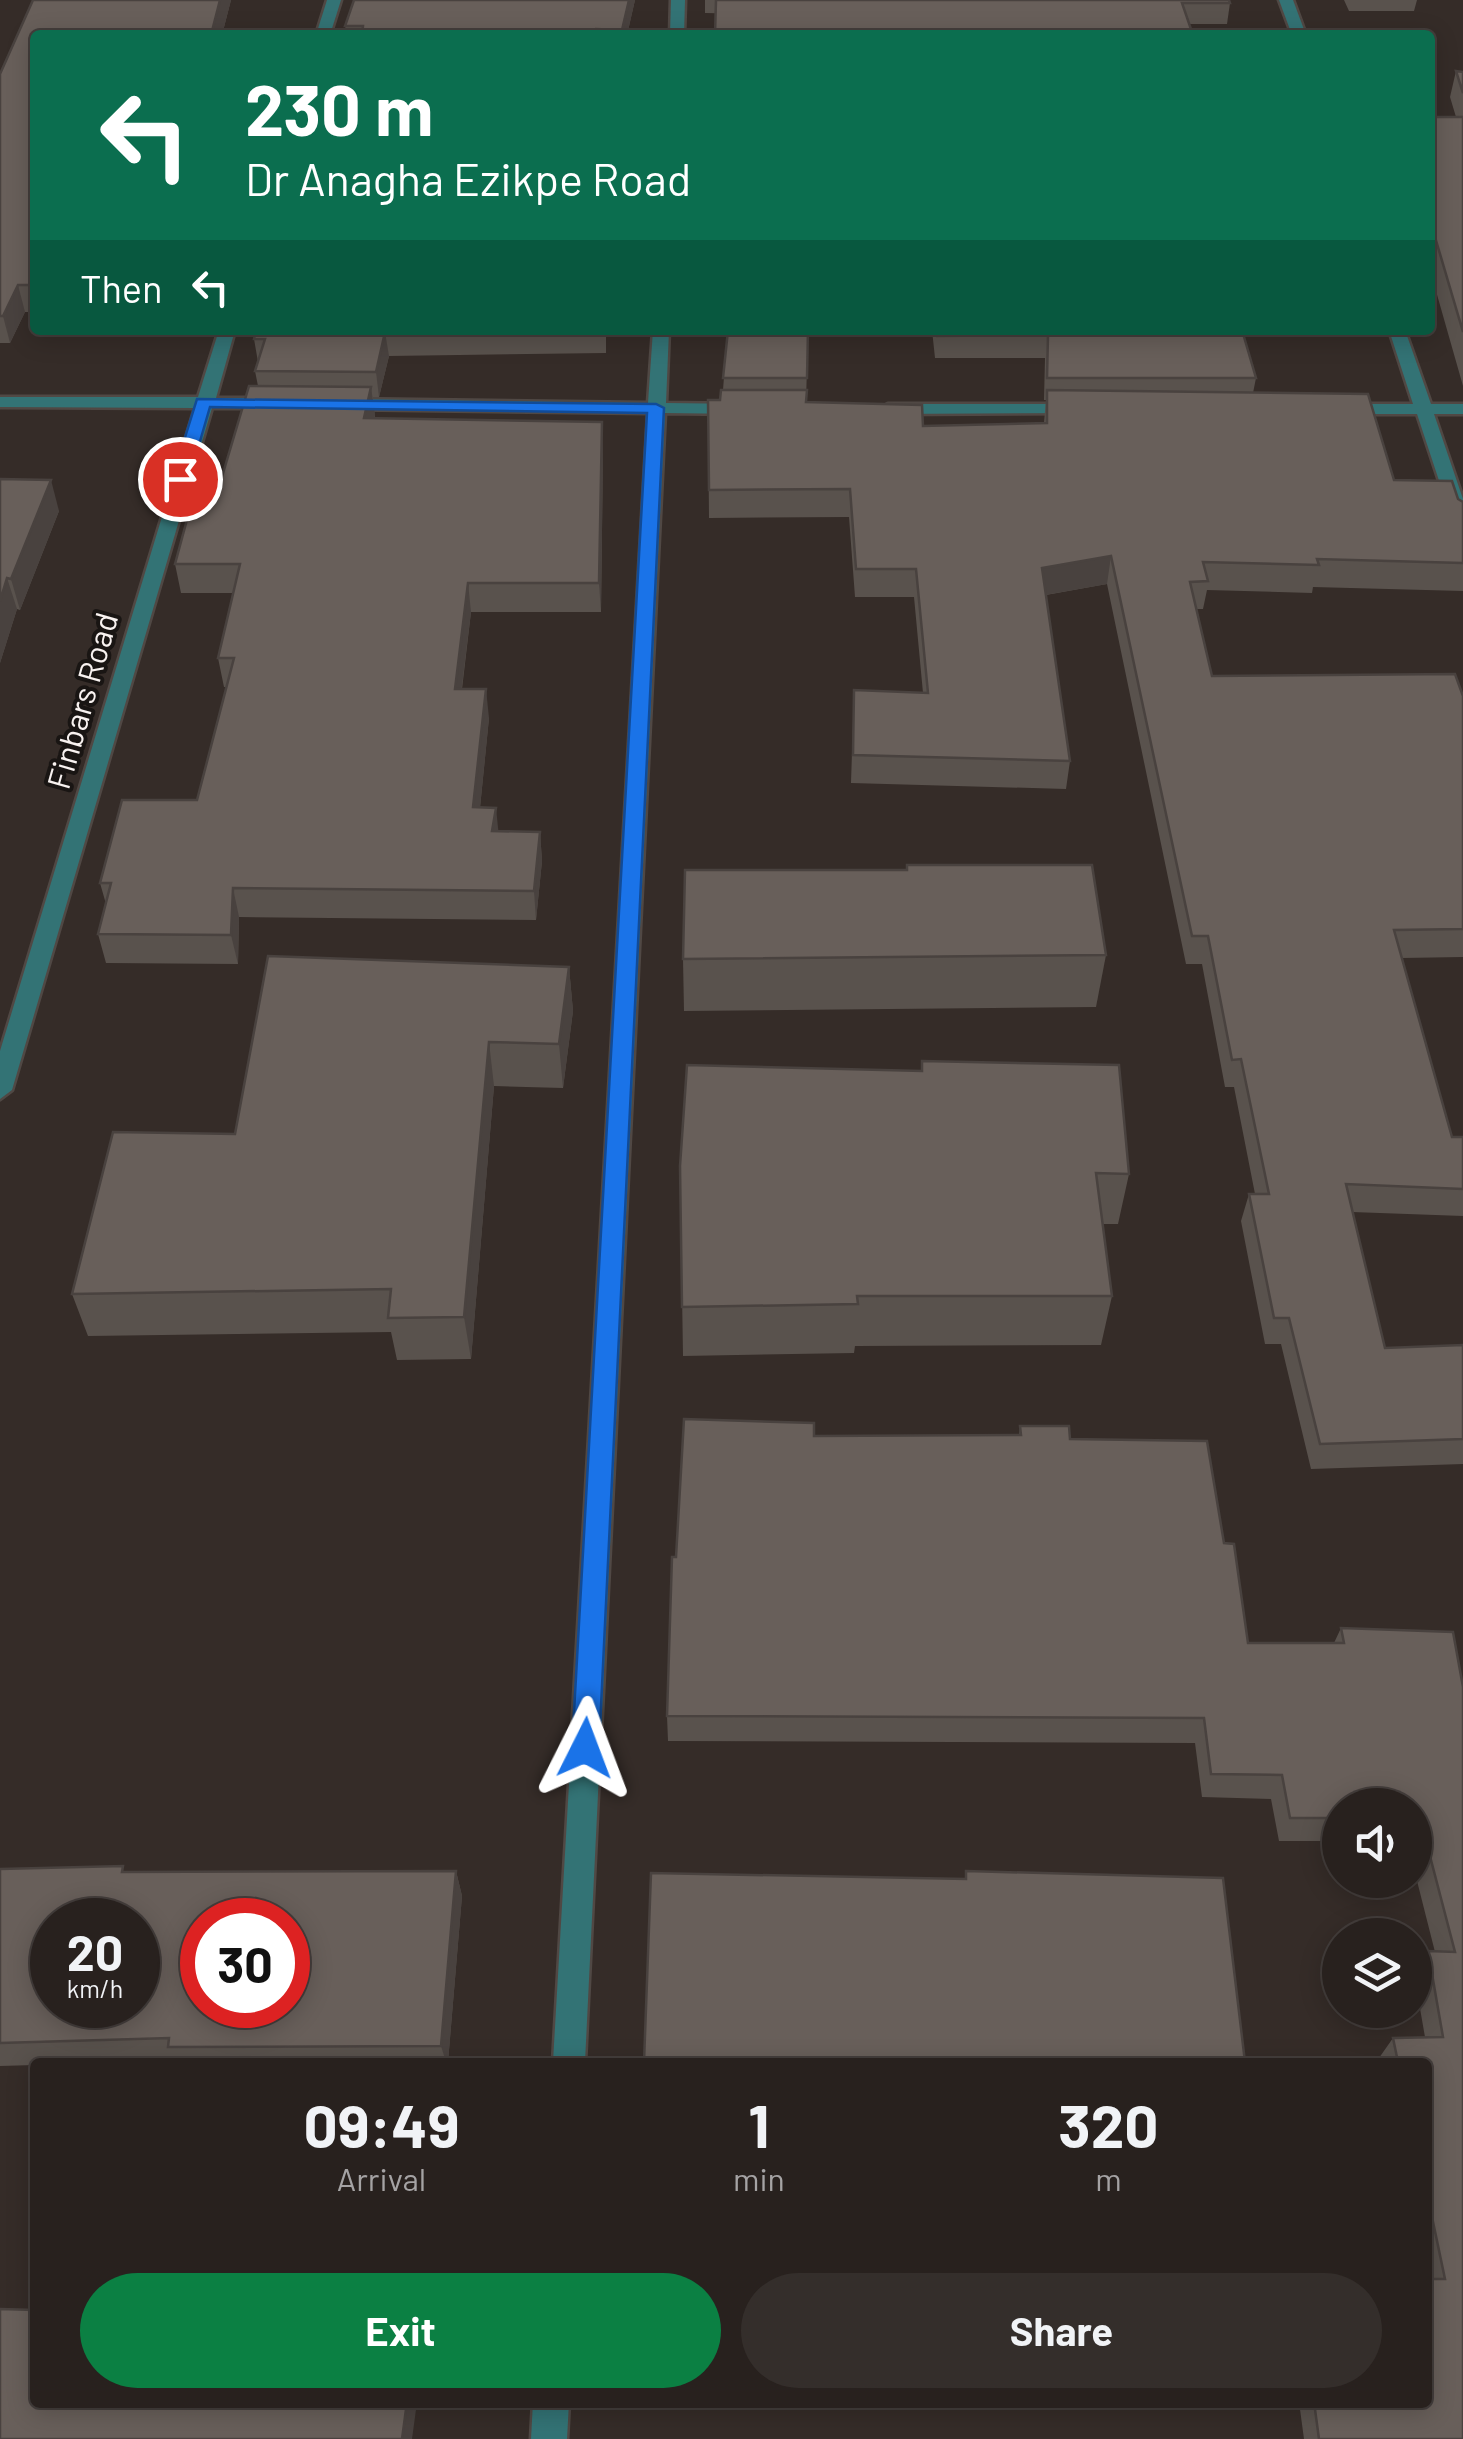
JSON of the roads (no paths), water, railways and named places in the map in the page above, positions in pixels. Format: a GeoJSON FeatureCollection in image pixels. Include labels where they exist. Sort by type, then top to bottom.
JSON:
{"type":"FeatureCollection","features":[{"type":"Feature","properties":{"kind":"street"},"geometry":{"type":"LineString","coordinates":[[324,30],[334,0]]}},
{"type":"Feature","properties":{"kind":"street"},"geometry":{"type":"LineString","coordinates":[[677,30],[678,0]]}},
{"type":"Feature","properties":{"kind":"street"},"geometry":{"type":"LineString","coordinates":[[1286,0],[1296,30]]}},
{"type":"Feature","properties":{"kind":"street","name":"Finbars Road"},"geometry":{"type":"LineString","coordinates":[[0,1090],[224,335]]}},
{"type":"Feature","properties":{"kind":"street"},"geometry":{"type":"LineString","coordinates":[[569,2058],[662,335]]}},
{"type":"Feature","properties":{"kind":"street"},"geometry":{"type":"LineString","coordinates":[[1399,335],[1463,526]]}},
{"type":"Feature","properties":{"kind":"street"},"geometry":{"type":"LineString","coordinates":[[0,402],[301,404]]}},
{"type":"Feature","properties":{"kind":"street"},"geometry":{"type":"LineString","coordinates":[[321,404],[768,408]]}},
{"type":"Feature","properties":{"kind":"street"},"geometry":{"type":"LineString","coordinates":[[866,409],[1104,409]]}},
{"type":"Feature","properties":{"kind":"street"},"geometry":{"type":"LineString","coordinates":[[1322,409],[1463,409]]}},
{"type":"Feature","properties":{"kind":"street"},"geometry":{"type":"LineString","coordinates":[[549,2439],[551,2408]]}}]}
